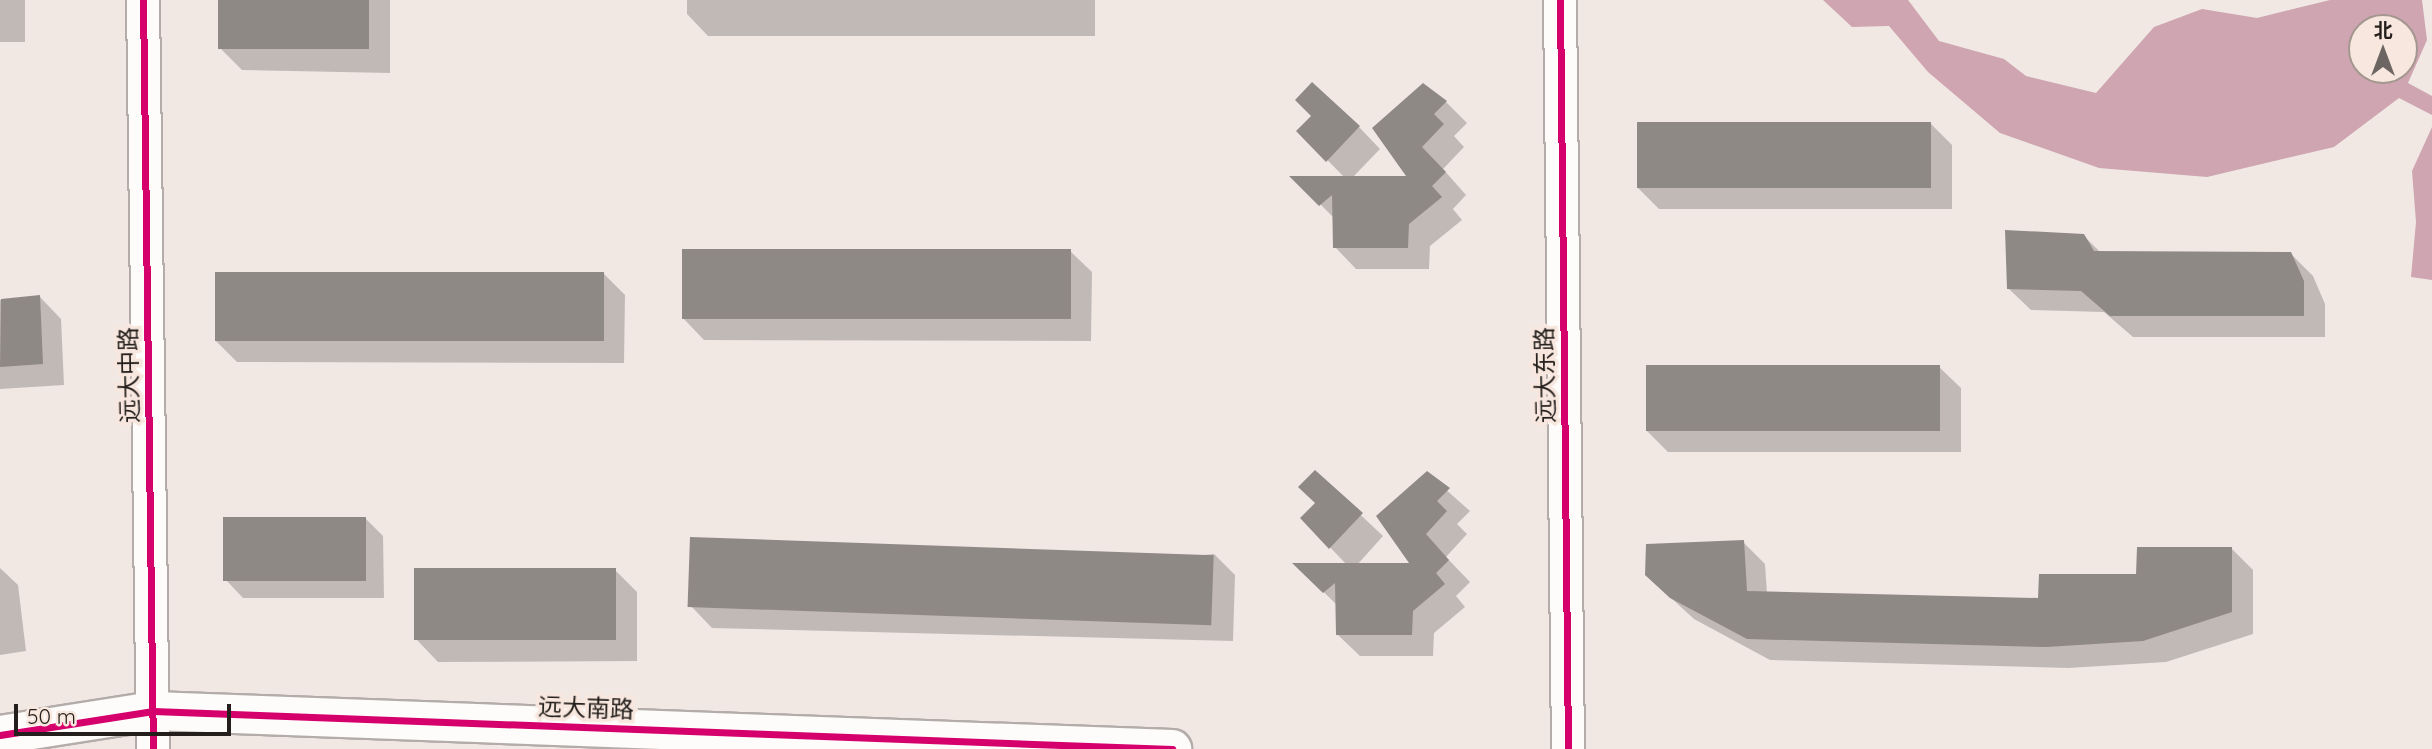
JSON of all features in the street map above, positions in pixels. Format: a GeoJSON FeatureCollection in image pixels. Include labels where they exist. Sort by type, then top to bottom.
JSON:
{"type":"FeatureCollection","features":[{"type":"Feature","properties":{"kind":"street","name":"远大中路"},"geometry":{"type":"LineString","coordinates":[[143,0],[153,749]]}},
{"type":"Feature","properties":{"kind":"street","name":"远大东路"},"geometry":{"type":"LineString","coordinates":[[1560,0],[1568,749]]}},
{"type":"Feature","properties":{"kind":"street","name":"远大南路"},"geometry":{"type":"LineString","coordinates":[[0,735],[153,711],[1171,749]]}},
{"type":"Feature","properties":{"kind":"shaded area"},"geometry":{"type":"Polygon","coordinates":[[[1823,0],[1908,0],[1939,41],[2004,59],[2026,76],[2096,93],[2154,27],[2202,9],[2257,18],[2330,0],[2422,0],[2427,40],[2418,60],[2418,14],[2348,14],[2348,84],[2410,84],[2432,96],[2432,115],[2399,98],[2334,147],[2207,177],[2099,168],[2000,133],[1928,72],[1889,26],[1852,27],[1823,0]]]}},
{"type":"Feature","properties":{"kind":"shaded area"},"geometry":{"type":"Polygon","coordinates":[[[2432,127],[2432,280],[2411,277],[2416,222],[2412,171],[2432,127]]]}},
{"type":"Feature","properties":{"kind":"building"},"geometry":{"type":"Polygon","coordinates":[[[218,0],[369,0],[369,49],[218,49],[218,0]]]}},
{"type":"Feature","properties":{"kind":"building"},"geometry":{"type":"Polygon","coordinates":[[[1312,82],[1360,126],[1326,162],[1296,131],[1311,116],[1295,100],[1312,82]]]}},
{"type":"Feature","properties":{"kind":"building"},"geometry":{"type":"Polygon","coordinates":[[[1423,83],[1447,101],[1434,114],[1444,124],[1422,147],[1446,172],[1432,186],[1442,197],[1409,224],[1408,248],[1333,248],[1332,195],[1319,206],[1289,176],[1406,176],[1372,128],[1423,83]]]}},
{"type":"Feature","properties":{"kind":"building"},"geometry":{"type":"Polygon","coordinates":[[[1637,122],[1931,122],[1931,188],[1637,188],[1637,122]]]}},
{"type":"Feature","properties":{"kind":"building"},"geometry":{"type":"Polygon","coordinates":[[[2005,230],[2084,234],[2094,251],[2291,252],[2304,281],[2304,316],[2110,316],[2081,291],[2007,289],[2005,230]]]}},
{"type":"Feature","properties":{"kind":"building"},"geometry":{"type":"Polygon","coordinates":[[[682,249],[1071,249],[1071,319],[682,319],[682,249]]]}},
{"type":"Feature","properties":{"kind":"building"},"geometry":{"type":"Polygon","coordinates":[[[215,272],[604,272],[604,341],[215,341],[215,272]]]}},
{"type":"Feature","properties":{"kind":"building"},"geometry":{"type":"Polygon","coordinates":[[[40,295],[43,364],[0,367],[1,299],[40,295]]]}},
{"type":"Feature","properties":{"kind":"building"},"geometry":{"type":"Polygon","coordinates":[[[1646,365],[1940,365],[1940,431],[1646,431],[1646,365]]]}},
{"type":"Feature","properties":{"kind":"building"},"geometry":{"type":"Polygon","coordinates":[[[1315,470],[1363,513],[1329,549],[1300,518],[1315,503],[1298,487],[1315,470]]]}},
{"type":"Feature","properties":{"kind":"building"},"geometry":{"type":"Polygon","coordinates":[[[1427,471],[1450,488],[1437,501],[1447,511],[1426,534],[1449,560],[1436,573],[1445,584],[1413,611],[1412,635],[1336,635],[1335,583],[1323,593],[1292,563],[1409,563],[1376,516],[1427,471]]]}},
{"type":"Feature","properties":{"kind":"building"},"geometry":{"type":"Polygon","coordinates":[[[223,517],[366,517],[366,581],[223,581],[223,517]]]}},
{"type":"Feature","properties":{"kind":"building"},"geometry":{"type":"Polygon","coordinates":[[[690,537],[1214,555],[1211,625],[688,607],[690,537]]]}},
{"type":"Feature","properties":{"kind":"building"},"geometry":{"type":"Polygon","coordinates":[[[1744,540],[1747,591],[2038,598],[2039,574],[2136,574],[2137,547],[2232,547],[2232,612],[2143,641],[2046,647],[1747,639],[1670,598],[1645,575],[1646,544],[1744,540]]]}},
{"type":"Feature","properties":{"kind":"building"},"geometry":{"type":"Polygon","coordinates":[[[414,568],[616,568],[616,640],[414,640],[414,568]]]}},
{"type":"Feature","properties":{"kind":"cycle path"},"geometry":{"type":"LineString","coordinates":[[143,0],[153,749]]}},
{"type":"Feature","properties":{"kind":"cycle path"},"geometry":{"type":"LineString","coordinates":[[1560,0],[1568,749]]}},
{"type":"Feature","properties":{"kind":"cycle path"},"geometry":{"type":"LineString","coordinates":[[0,735],[153,711],[1172,749]]}}]}
